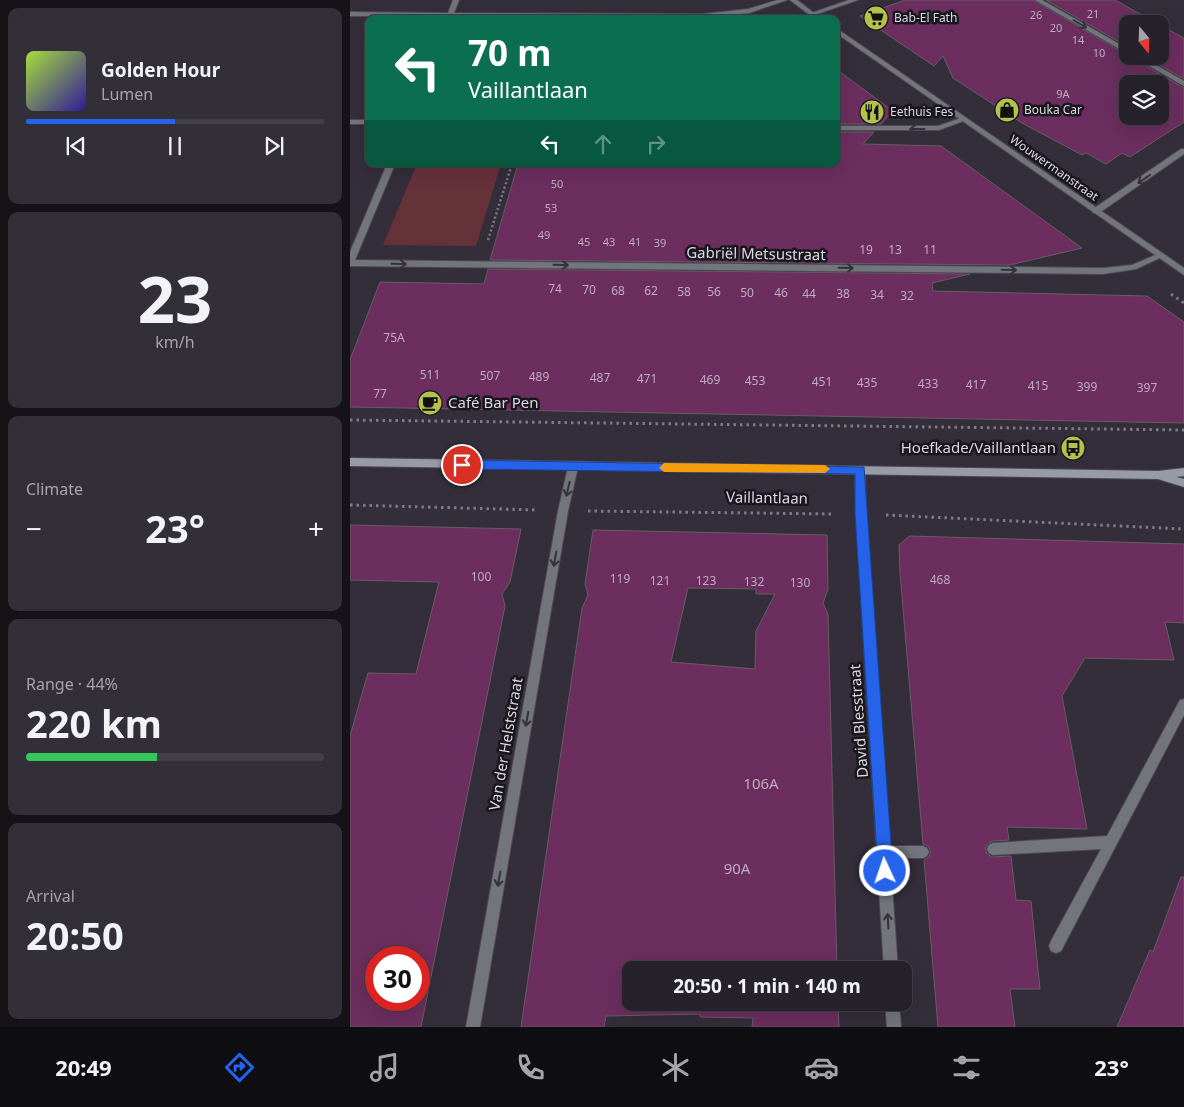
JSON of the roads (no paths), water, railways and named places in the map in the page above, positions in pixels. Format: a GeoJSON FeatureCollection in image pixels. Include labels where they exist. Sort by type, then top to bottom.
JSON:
{"type":"FeatureCollection","features":[{"type":"Feature","properties":{"kind":"main road","name":"Vaillantlaan"},"geometry":{"type":"LineString","coordinates":[[350,462],[1158,475],[1184,472]]}},
{"type":"Feature","properties":{"kind":"main road","name":"Vaillantlaan"},"geometry":{"type":"LineString","coordinates":[[1158,475],[1184,483]]}},
{"type":"Feature","properties":{"kind":"street"},"geometry":{"type":"LineString","coordinates":[[450,15],[456,0]]}},
{"type":"Feature","properties":{"kind":"street"},"geometry":{"type":"LineString","coordinates":[[711,15],[749,11],[784,0]]}},
{"type":"Feature","properties":{"kind":"street"},"geometry":{"type":"LineString","coordinates":[[792,0],[812,14],[855,0]]}},
{"type":"Feature","properties":{"kind":"street"},"geometry":{"type":"LineString","coordinates":[[1038,0],[1119,47]]}},
{"type":"Feature","properties":{"kind":"street"},"geometry":{"type":"LineString","coordinates":[[350,14],[383,15]]}},
{"type":"Feature","properties":{"kind":"street","name":"Wouwermanstraat"},"geometry":{"type":"LineString","coordinates":[[840,33],[1184,272]]}},
{"type":"Feature","properties":{"kind":"street"},"geometry":{"type":"LineString","coordinates":[[1151,65],[1184,84]]}},
{"type":"Feature","properties":{"kind":"street"},"geometry":{"type":"LineString","coordinates":[[840,128],[939,128],[964,119]]}},
{"type":"Feature","properties":{"kind":"street"},"geometry":{"type":"LineString","coordinates":[[350,122],[365,122]]}},
{"type":"Feature","properties":{"kind":"street"},"geometry":{"type":"LineString","coordinates":[[1096,211],[1184,151]]}},
{"type":"Feature","properties":{"kind":"street"},"geometry":{"type":"LineString","coordinates":[[350,262],[390,167]]}},
{"type":"Feature","properties":{"kind":"street","name":"Gabriël Metsustraat"},"geometry":{"type":"LineString","coordinates":[[350,262],[1103,271],[1133,267],[1160,256]]}},
{"type":"Feature","properties":{"kind":"street","name":"Van der Helststraat"},"geometry":{"type":"LineString","coordinates":[[473,1027],[563,511],[573,467]]}},
{"type":"Feature","properties":{"kind":"street","name":"David Blesstraat"},"geometry":{"type":"LineString","coordinates":[[860,470],[861,514],[890,961]]}},
{"type":"Feature","properties":{"kind":"street"},"geometry":{"type":"LineString","coordinates":[[1056,946],[1184,704]]}},
{"type":"Feature","properties":{"kind":"street"},"geometry":{"type":"LineString","coordinates":[[993,849],[1111,842]]}},
{"type":"Feature","properties":{"kind":"street"},"geometry":{"type":"LineString","coordinates":[[884,852],[923,852]]}},
{"type":"Feature","properties":{"kind":"street"},"geometry":{"type":"LineString","coordinates":[[893,1011],[894,1027]]}},
{"type":"Feature","properties":{"kind":"place","name":"Bab-El Fath"},"geometry":{"type":"Point","coordinates":[876,18]}},
{"type":"Feature","properties":{"kind":"place","name":"Bouka Car"},"geometry":{"type":"Point","coordinates":[1007,110]}},
{"type":"Feature","properties":{"kind":"place","name":"Eethuis Fes"},"geometry":{"type":"Point","coordinates":[872,112]}},
{"type":"Feature","properties":{"kind":"place","name":"Café Bar Pen"},"geometry":{"type":"Point","coordinates":[430,403]}},
{"type":"Feature","properties":{"kind":"place","name":"Hoefkade/Vaillantlaan"},"geometry":{"type":"Point","coordinates":[1073,448]}}]}
